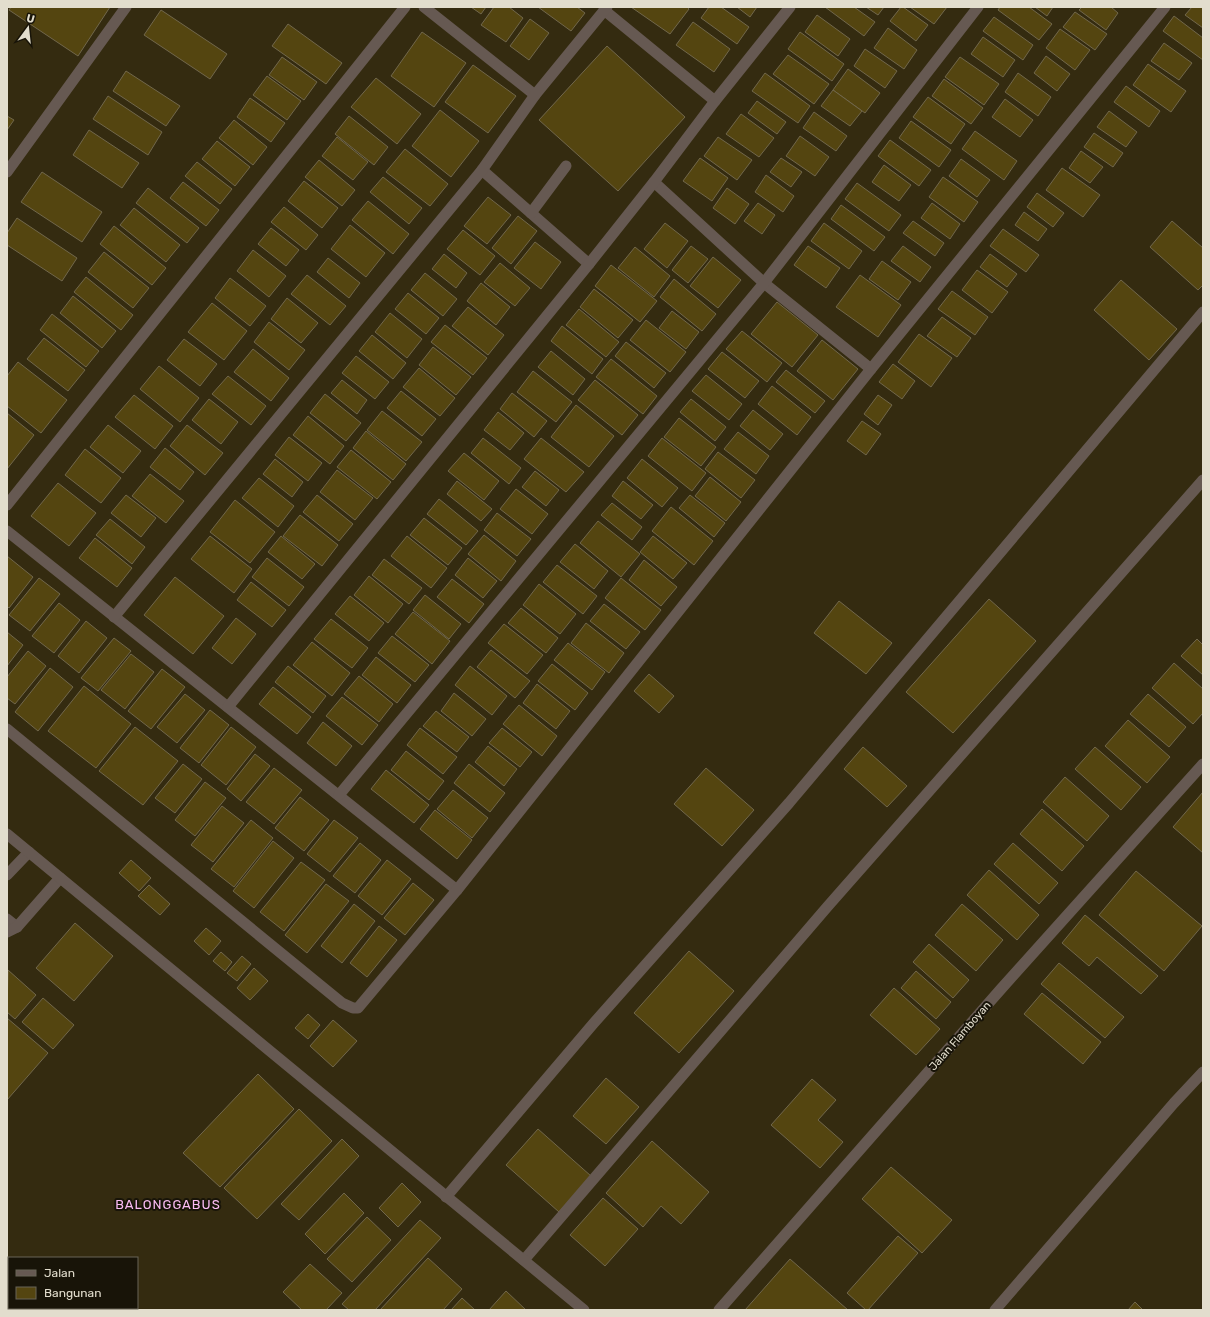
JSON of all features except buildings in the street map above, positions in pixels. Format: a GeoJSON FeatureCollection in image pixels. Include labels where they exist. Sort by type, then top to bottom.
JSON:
{"type":"FeatureCollection","features":[{"type":"Feature","properties":{"kind":"street"},"geometry":{"type":"LineString","coordinates":[[7,172],[126,7]]}},
{"type":"Feature","properties":{"kind":"street"},"geometry":{"type":"LineString","coordinates":[[7,505],[405,7]]}},
{"type":"Feature","properties":{"kind":"street"},"geometry":{"type":"LineString","coordinates":[[424,7],[535,95]]}},
{"type":"Feature","properties":{"kind":"street"},"geometry":{"type":"LineString","coordinates":[[228,707],[589,264],[790,7]]}},
{"type":"Feature","properties":{"kind":"street"},"geometry":{"type":"LineString","coordinates":[[339,795],[764,283],[978,7]]}},
{"type":"Feature","properties":{"kind":"street"},"geometry":{"type":"LineString","coordinates":[[7,729],[348,1007],[358,1008],[457,890],[871,369],[1165,7]]}},
{"type":"Feature","properties":{"kind":"street"},"geometry":{"type":"LineString","coordinates":[[114,617],[482,170],[535,95],[606,9],[715,101]]}},
{"type":"Feature","properties":{"kind":"street"},"geometry":{"type":"LineString","coordinates":[[531,213],[566,166]]}},
{"type":"Feature","properties":{"kind":"street"},"geometry":{"type":"LineString","coordinates":[[482,170],[589,264]]}},
{"type":"Feature","properties":{"kind":"street"},"geometry":{"type":"LineString","coordinates":[[654,182],[764,283],[871,369]]}},
{"type":"Feature","properties":{"kind":"street"},"geometry":{"type":"LineString","coordinates":[[446,1197],[594,1024],[789,803],[1203,312]]}},
{"type":"Feature","properties":{"kind":"street"},"geometry":{"type":"LineString","coordinates":[[524,1260],[828,906],[1203,480]]}},
{"type":"Feature","properties":{"kind":"street"},"geometry":{"type":"LineString","coordinates":[[7,531],[457,890]]}},
{"type":"Feature","properties":{"kind":"street","name":"Jalan Flamboyan"},"geometry":{"type":"LineString","coordinates":[[719,1310],[1006,983],[1203,764]]}},
{"type":"Feature","properties":{"kind":"street"},"geometry":{"type":"LineString","coordinates":[[7,834],[584,1310]]}},
{"type":"Feature","properties":{"kind":"street"},"geometry":{"type":"LineString","coordinates":[[7,875],[29,852]]}},
{"type":"Feature","properties":{"kind":"street"},"geometry":{"type":"LineString","coordinates":[[7,919],[12,929],[60,878]]}},
{"type":"Feature","properties":{"kind":"street"},"geometry":{"type":"LineString","coordinates":[[996,1310],[1174,1103],[1203,1072]]}},
{"type":"Feature","properties":{"kind":"district","name":"BALONGGABUS"},"geometry":{"type":"Point","coordinates":[168,1204]}}]}
